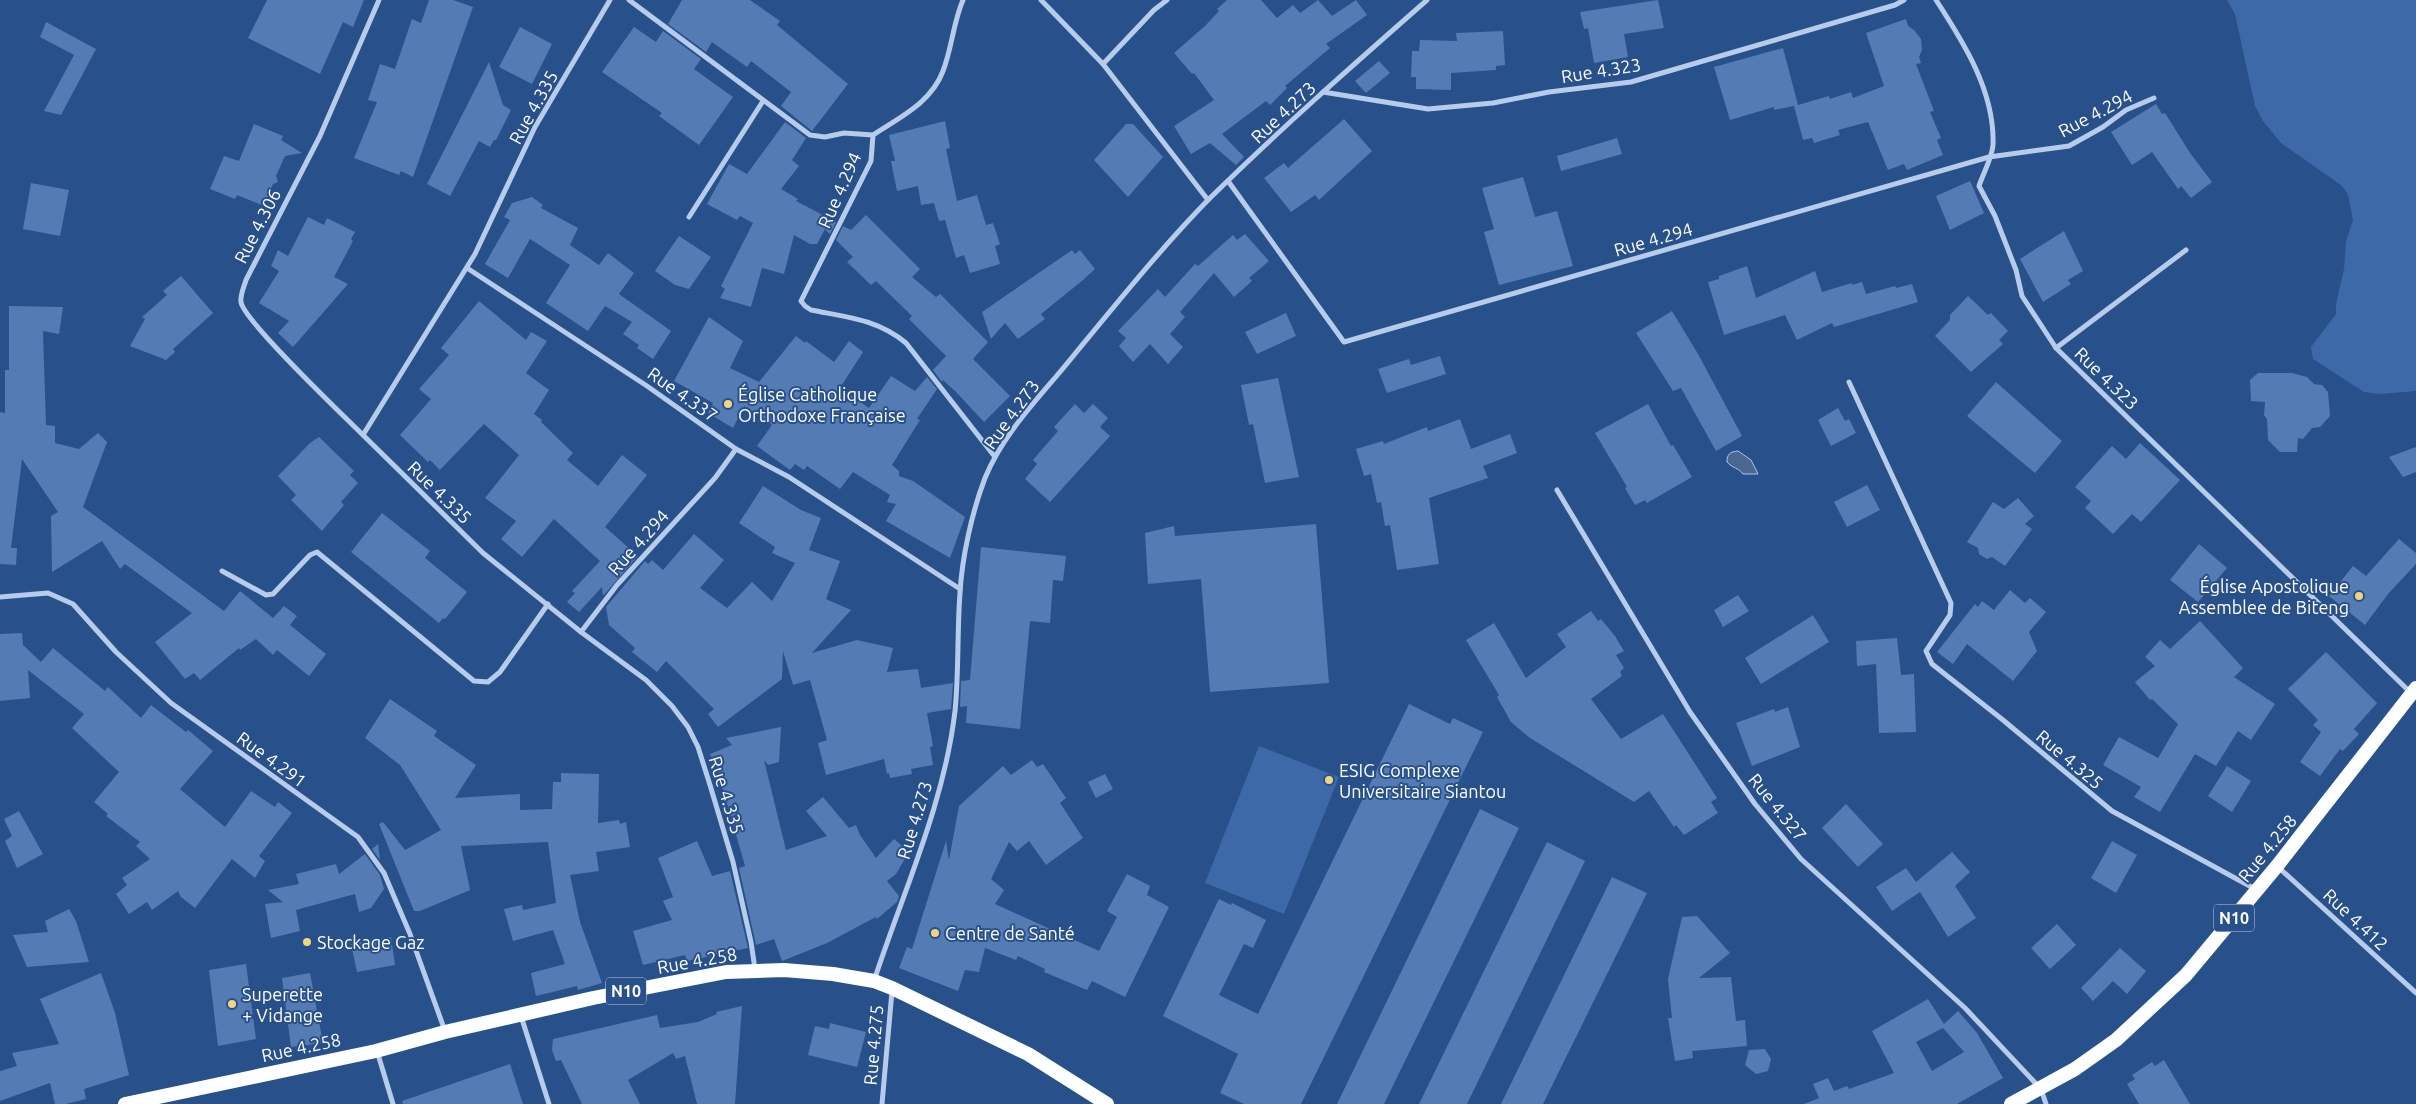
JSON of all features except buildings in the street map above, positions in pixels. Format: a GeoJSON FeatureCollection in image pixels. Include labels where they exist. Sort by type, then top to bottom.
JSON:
{"type":"FeatureCollection","features":[{"type":"Feature","properties":{"kind":"highway","name":"Rue 4.258"},"geometry":{"type":"LineString","coordinates":[[2011,1104],[2075,1069],[2116,1040],[2186,975],[2277,866],[2414,691]]}},
{"type":"Feature","properties":{"kind":"highway","name":"Rue 4.258"},"geometry":{"type":"LineString","coordinates":[[125,1104],[376,1051],[445,1032],[658,985],[726,972],[755,970],[833,974],[874,981],[1028,1054],[1107,1104]]}},
{"type":"Feature","properties":{"kind":"street","name":"Rue 4.306"},"geometry":{"type":"LineString","coordinates":[[363,435],[260,330],[245,311],[241,302],[246,280],[320,136],[379,0]]}},
{"type":"Feature","properties":{"kind":"street","name":"Rue 4.335"},"geometry":{"type":"LineString","coordinates":[[610,0],[535,127],[467,268],[363,435],[483,553],[581,632],[646,680],[672,706],[688,727],[698,747],[733,862],[751,942],[755,970]]}},
{"type":"Feature","properties":{"kind":"street"},"geometry":{"type":"LineString","coordinates":[[629,0],[810,135],[826,137],[844,133],[873,135]]}},
{"type":"Feature","properties":{"kind":"street","name":"Rue 4.294"},"geometry":{"type":"LineString","coordinates":[[963,0],[944,70],[938,84],[924,101],[873,135],[871,161],[801,301],[804,306],[811,310],[859,319],[884,326],[895,333],[906,342],[995,457]]}},
{"type":"Feature","properties":{"kind":"street"},"geometry":{"type":"LineString","coordinates":[[1042,0],[1103,64],[1208,200]]}},
{"type":"Feature","properties":{"kind":"street"},"geometry":{"type":"LineString","coordinates":[[1103,64],[1154,10],[1167,0]]}},
{"type":"Feature","properties":{"kind":"street","name":"Rue 4.273"},"geometry":{"type":"LineString","coordinates":[[874,981],[929,829],[944,770],[955,711],[960,589],[974,512],[986,477],[1002,444],[1143,270],[1208,200],[1323,92],[1426,0]]}},
{"type":"Feature","properties":{"kind":"street","name":"Rue 4.323"},"geometry":{"type":"LineString","coordinates":[[1323,92],[1428,109],[1493,103],[1549,92],[1631,82],[1895,5],[1904,0]]}},
{"type":"Feature","properties":{"kind":"street","name":"Rue 4.323"},"geometry":{"type":"LineString","coordinates":[[1936,0],[1970,55],[1979,78],[1990,118],[1993,147],[1979,186],[1995,216],[2016,270],[2022,296],[2056,348],[2414,691]]}},
{"type":"Feature","properties":{"kind":"street","name":"Rue 4.294"},"geometry":{"type":"LineString","coordinates":[[1228,181],[1344,342],[1989,157],[2069,146],[2103,127],[2126,110],[2154,98]]}},
{"type":"Feature","properties":{"kind":"street"},"geometry":{"type":"LineString","coordinates":[[689,217],[763,101]]}},
{"type":"Feature","properties":{"kind":"street"},"geometry":{"type":"LineString","coordinates":[[2056,348],[2186,250]]}},
{"type":"Feature","properties":{"kind":"street","name":"Rue 4.337"},"geometry":{"type":"LineString","coordinates":[[467,268],[647,386],[736,449],[789,477],[960,589]]}},
{"type":"Feature","properties":{"kind":"street","name":"Rue 4.325"},"geometry":{"type":"LineString","coordinates":[[1849,382],[1946,592],[1952,609],[1926,651],[1932,664],[2003,720],[2112,812],[2257,890]]}},
{"type":"Feature","properties":{"kind":"street","name":"Rue 4.294"},"geometry":{"type":"LineString","coordinates":[[581,632],[617,585],[715,478],[736,449]]}},
{"type":"Feature","properties":{"kind":"street","name":"Rue 4.327"},"geometry":{"type":"LineString","coordinates":[[1557,490],[1690,712],[1755,804],[1801,859],[1965,1008],[2041,1089]]}},
{"type":"Feature","properties":{"kind":"street"},"geometry":{"type":"LineString","coordinates":[[222,571],[266,595],[274,594],[310,555],[317,552],[474,681],[488,682],[500,672],[548,604]]}},
{"type":"Feature","properties":{"kind":"street","name":"Rue 4.291"},"geometry":{"type":"LineString","coordinates":[[0,597],[48,593],[73,604],[116,652],[171,703],[358,837],[384,874],[410,934],[445,1032]]}},
{"type":"Feature","properties":{"kind":"street","name":"Rue 4.412"},"geometry":{"type":"LineString","coordinates":[[2277,866],[2416,993]]}},
{"type":"Feature","properties":{"kind":"street","name":"Rue 4.275"},"geometry":{"type":"LineString","coordinates":[[882,1104],[892,988]]}},
{"type":"Feature","properties":{"kind":"street"},"geometry":{"type":"LineString","coordinates":[[520,1016],[549,1104]]}},
{"type":"Feature","properties":{"kind":"street"},"geometry":{"type":"LineString","coordinates":[[376,1051],[393,1104]]}},
{"type":"Feature","properties":{"kind":"street"},"geometry":{"type":"LineString","coordinates":[[2041,1089],[2046,1104]]}},
{"type":"Feature","properties":{"kind":"shaded area"},"geometry":{"type":"Polygon","coordinates":[[[2227,0],[2416,0],[2416,391],[2380,394],[2364,392],[2313,359],[2311,347],[2336,314],[2336,304],[2344,269],[2346,241],[2353,220],[2348,194],[2341,185],[2281,143],[2263,121],[2255,106],[2235,14],[2227,0]]]}},
{"type":"Feature","properties":{"kind":"shaded area"},"geometry":{"type":"Polygon","coordinates":[[[1738,451],[1751,460],[1758,474],[1743,474],[1727,462],[1730,454],[1738,451]]]}},
{"type":"Feature","properties":{"kind":"shaded area"},"geometry":{"type":"Polygon","coordinates":[[[1259,746],[1339,777],[1284,914],[1205,883],[1259,746]]]}},
{"type":"Feature","properties":{"kind":"place","name":"Église Catholique Orthodoxe Française"},"geometry":{"type":"Point","coordinates":[728,404]}},
{"type":"Feature","properties":{"kind":"place","name":"Église Apostolique Assemblee de Biteng"},"geometry":{"type":"Point","coordinates":[2359,596]}},
{"type":"Feature","properties":{"kind":"place","name":"ESIG Complexe Universitaire Siantou"},"geometry":{"type":"Point","coordinates":[1329,780]}},
{"type":"Feature","properties":{"kind":"place","name":"Centre de Santé"},"geometry":{"type":"Point","coordinates":[935,933]}},
{"type":"Feature","properties":{"kind":"place","name":"Stockage Gaz"},"geometry":{"type":"Point","coordinates":[307,942]}},
{"type":"Feature","properties":{"kind":"place","name":"Superette + Vidange"},"geometry":{"type":"Point","coordinates":[232,1004]}}]}
